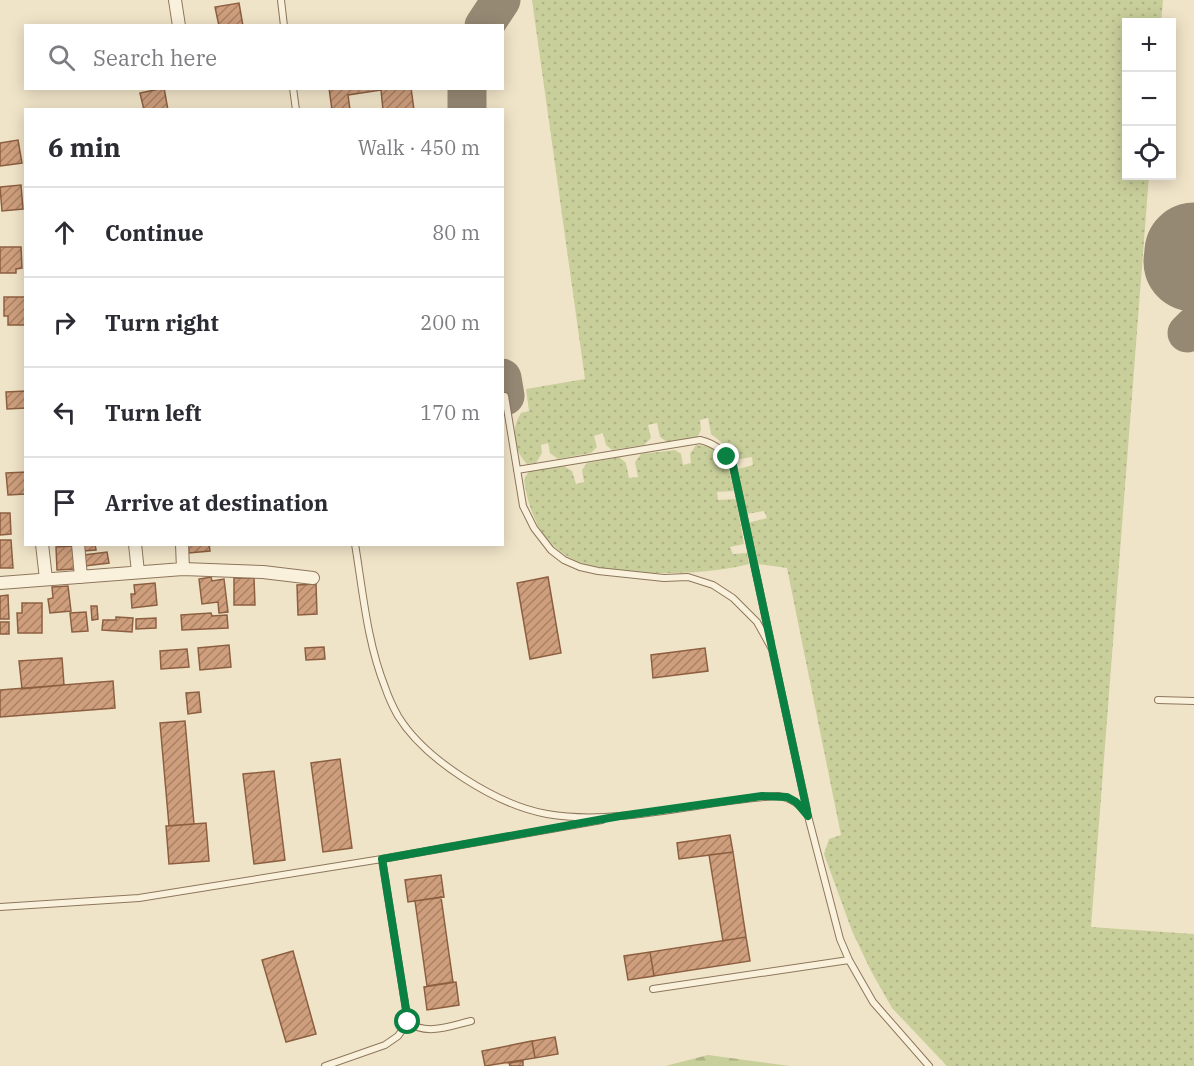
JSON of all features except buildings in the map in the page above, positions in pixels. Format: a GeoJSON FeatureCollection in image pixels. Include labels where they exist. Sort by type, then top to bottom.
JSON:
{"type":"FeatureCollection","features":[{"type":"Feature","properties":{"kind":"street"},"geometry":{"type":"LineString","coordinates":[[175,0],[179,24]]}},
{"type":"Feature","properties":{"kind":"street"},"geometry":{"type":"LineString","coordinates":[[42,546],[46,579]]}},
{"type":"Feature","properties":{"kind":"street"},"geometry":{"type":"LineString","coordinates":[[78,546],[81,577]]}},
{"type":"Feature","properties":{"kind":"street"},"geometry":{"type":"LineString","coordinates":[[135,546],[138,572]]}},
{"type":"Feature","properties":{"kind":"street"},"geometry":{"type":"LineString","coordinates":[[182,546],[183,569]]}},
{"type":"Feature","properties":{"kind":"street"},"geometry":{"type":"LineString","coordinates":[[0,583],[183,569],[263,572],[313,578]]}},
{"type":"Feature","properties":{"kind":"lane"},"geometry":{"type":"LineString","coordinates":[[281,0],[285,24]]}},
{"type":"Feature","properties":{"kind":"lane"},"geometry":{"type":"LineString","coordinates":[[293,90],[296,108]]}},
{"type":"Feature","properties":{"kind":"lane"},"geometry":{"type":"LineString","coordinates":[[505,396],[524,506],[528,517],[546,544],[564,560],[580,567],[664,578],[688,577],[713,585],[733,598],[757,622],[772,649]]}},
{"type":"Feature","properties":{"kind":"lane"},"geometry":{"type":"LineString","coordinates":[[517,470],[700,440],[720,448],[733,466],[808,816],[840,939],[873,1002],[928,1066]]}},
{"type":"Feature","properties":{"kind":"lane"},"geometry":{"type":"LineString","coordinates":[[355,546],[374,658],[398,717],[423,746],[450,768],[483,789],[516,805],[546,814],[620,816]]}},
{"type":"Feature","properties":{"kind":"lane"},"geometry":{"type":"LineString","coordinates":[[1158,700],[1194,701]]}},
{"type":"Feature","properties":{"kind":"lane"},"geometry":{"type":"LineString","coordinates":[[0,907],[138,898],[382,859],[620,816],[778,796],[796,802],[808,816]]}},
{"type":"Feature","properties":{"kind":"lane"},"geometry":{"type":"LineString","coordinates":[[382,859],[408,1022],[416,1028],[428,1030],[471,1022]]}},
{"type":"Feature","properties":{"kind":"lane"},"geometry":{"type":"LineString","coordinates":[[653,989],[849,960]]}},
{"type":"Feature","properties":{"kind":"lane"},"geometry":{"type":"LineString","coordinates":[[325,1066],[385,1045],[398,1036],[408,1022]]}},
{"type":"Feature","properties":{"kind":"green space"},"geometry":{"type":"Polygon","coordinates":[[[532,0],[1163,0],[1161,18],[1122,18],[1122,180],[1149,180],[1091,927],[1194,934],[1194,1066],[947,1066],[892,1008],[852,931],[824,854],[829,839],[841,835],[787,568],[758,564],[748,523],[767,518],[764,511],[746,514],[738,469],[753,465],[752,457],[734,460],[726,446],[711,434],[708,418],[700,420],[701,430],[697,437],[667,442],[660,437],[657,423],[648,425],[651,438],[644,445],[612,450],[606,445],[603,433],[594,436],[597,447],[591,453],[558,459],[550,453],[548,443],[541,445],[542,453],[536,463],[527,464],[519,453],[515,440],[515,426],[518,419],[521,413],[529,411],[526,389],[585,379],[532,0]]]}},
{"type":"Feature","properties":{"kind":"green space"},"geometry":{"type":"Polygon","coordinates":[[[696,445],[714,449],[720,453],[727,465],[734,491],[717,492],[718,500],[736,499],[744,544],[730,547],[733,554],[747,553],[749,564],[681,573],[631,572],[586,565],[552,545],[540,528],[530,507],[524,480],[529,471],[564,466],[572,471],[576,484],[584,482],[582,470],[587,463],[619,457],[626,463],[629,478],[638,477],[635,462],[641,454],[675,450],[681,454],[683,465],[691,463],[690,454],[696,445]]]}},
{"type":"Feature","properties":{"kind":"green space"},"geometry":{"type":"Polygon","coordinates":[[[708,1055],[790,1066],[665,1066],[708,1055]]]}},
{"type":"Feature","properties":{"kind":"taxiway"},"geometry":{"type":"LineString","coordinates":[[485,24],[501,0]]}},
{"type":"Feature","properties":{"kind":"taxiway"},"geometry":{"type":"LineString","coordinates":[[467,90],[467,108]]}},
{"type":"Feature","properties":{"kind":"taxiway"},"geometry":{"type":"LineString","coordinates":[[1187,333],[1194,326]]}},
{"type":"Feature","properties":{"kind":"taxiway"},"geometry":{"type":"LineString","coordinates":[[504,390],[505,396]]}},
{"type":"Feature","properties":{"kind":"runway"},"geometry":{"type":"LineString","coordinates":[[1193,262],[1194,252]]}},
{"type":"Feature","properties":{"kind":"route"},"geometry":{"type":"LineString","coordinates":[[408,1022],[382,859],[620,816],[762,796],[787,797],[803,808],[808,816],[733,466],[727,457]]}}]}
